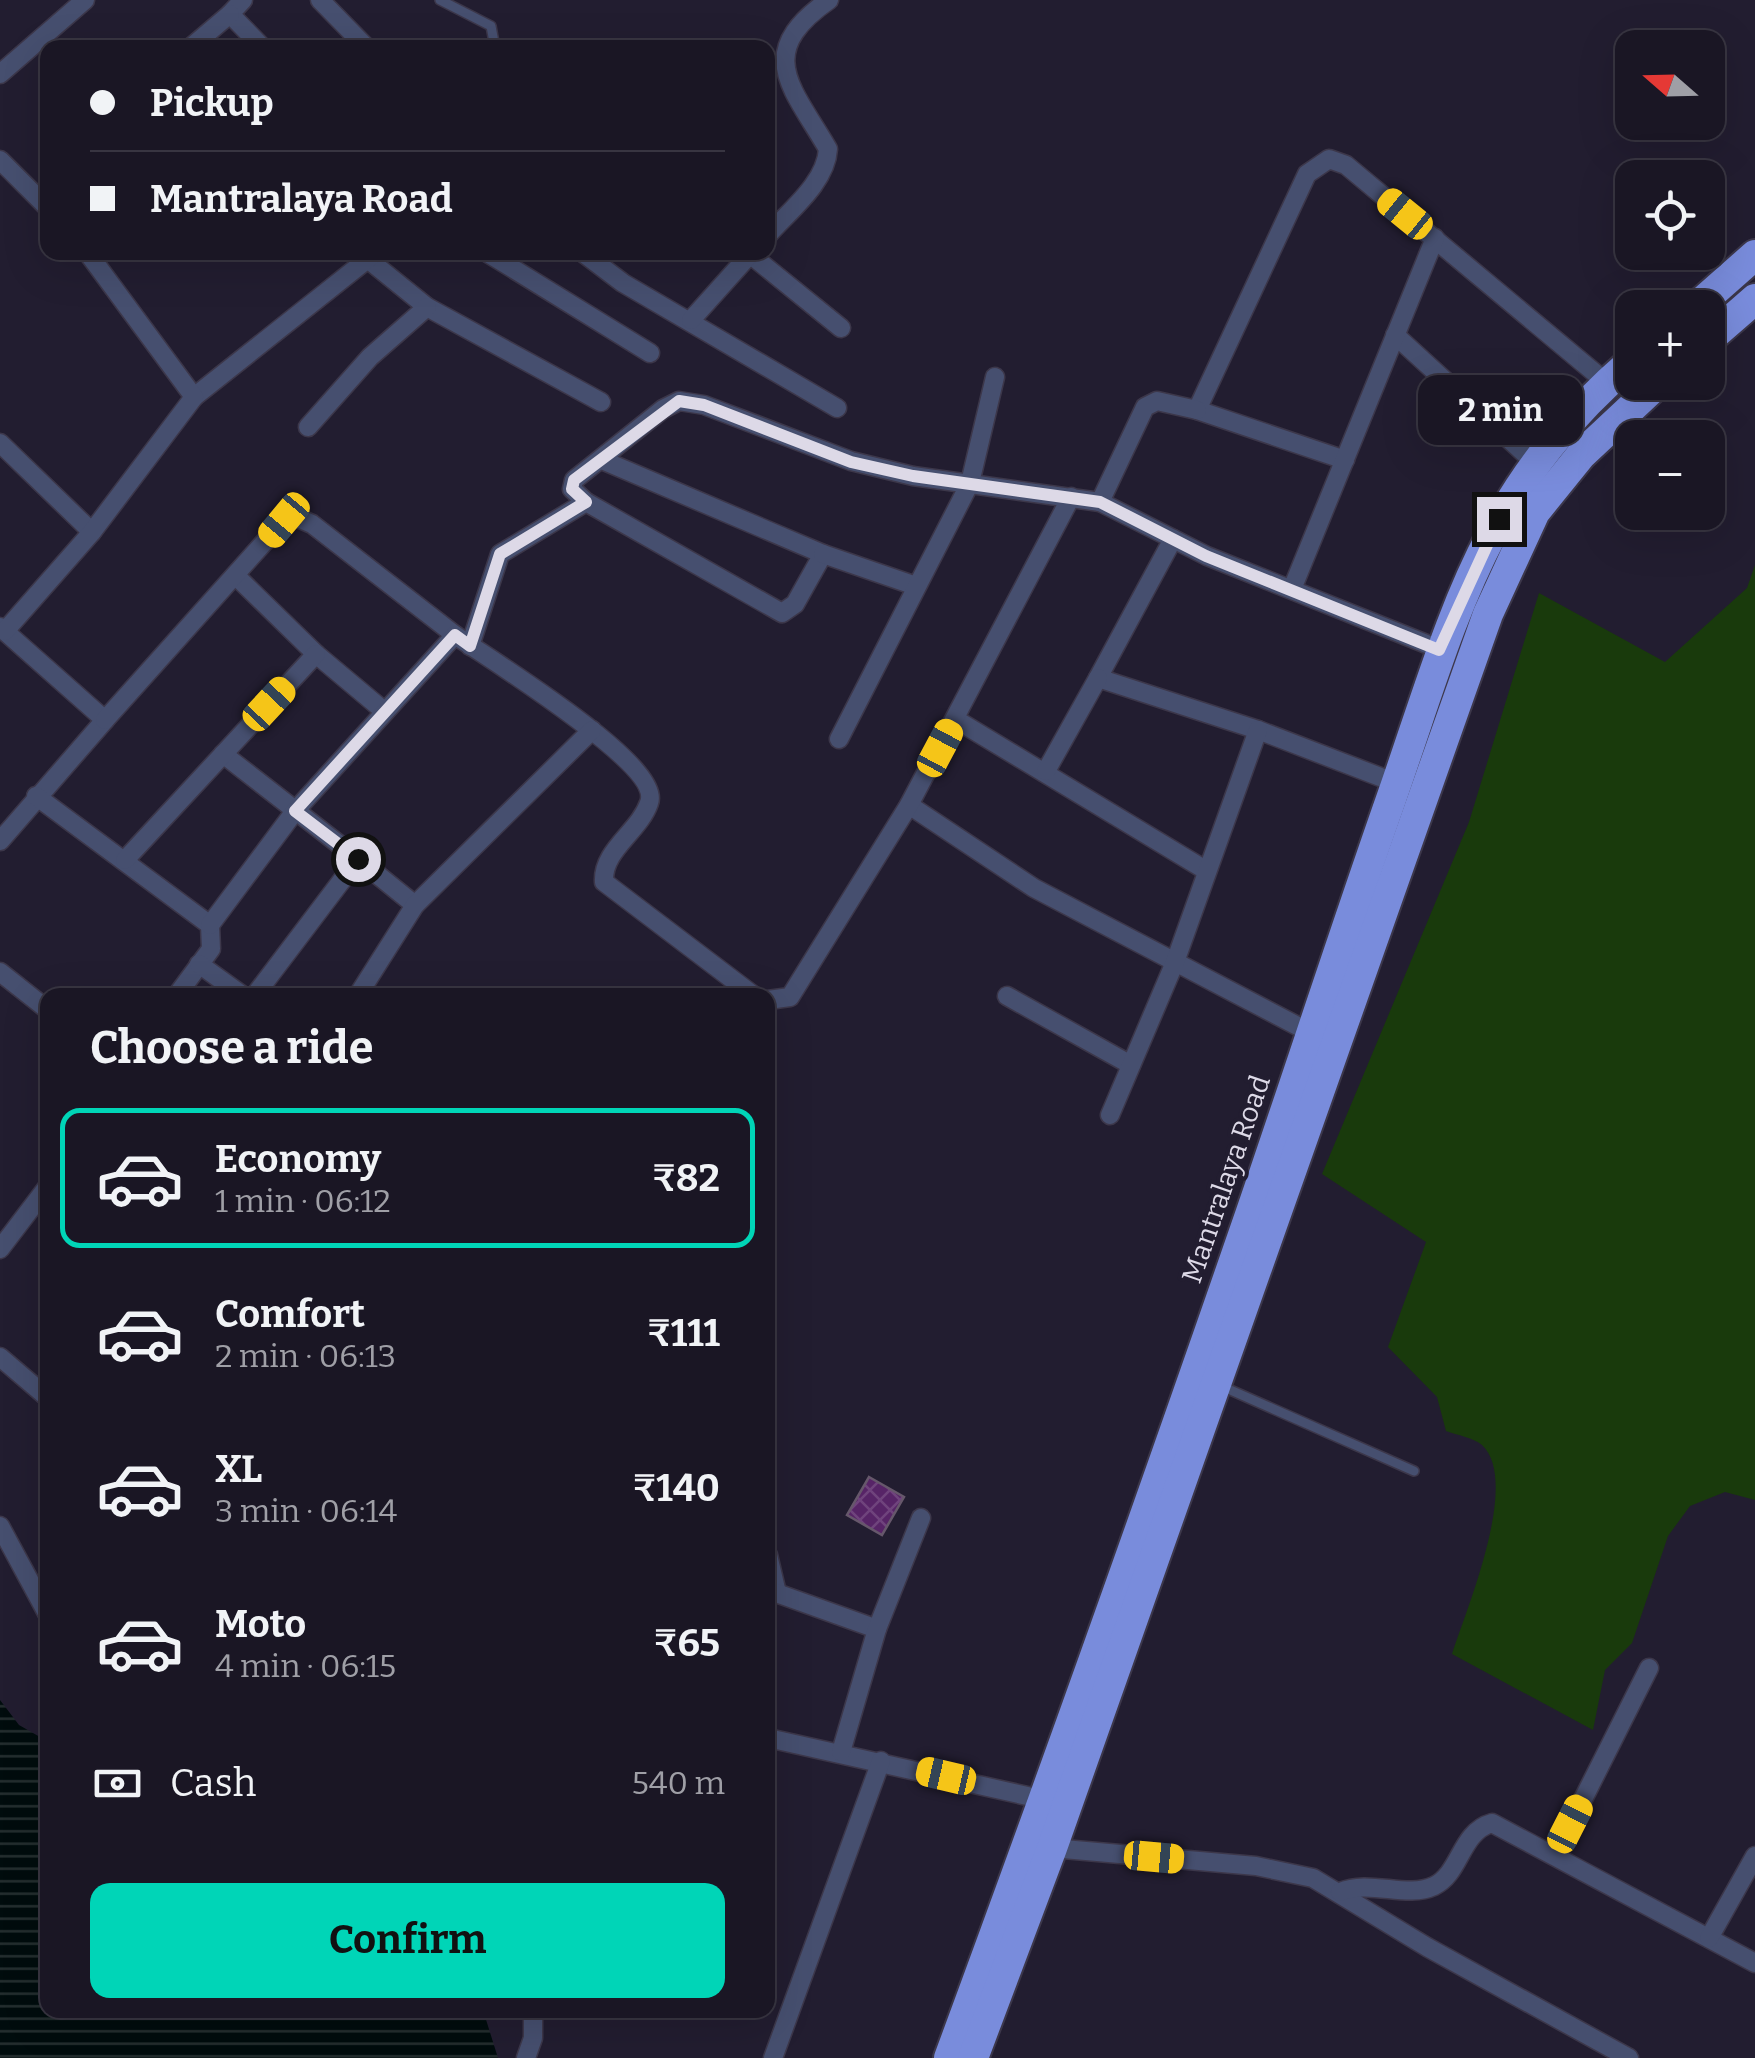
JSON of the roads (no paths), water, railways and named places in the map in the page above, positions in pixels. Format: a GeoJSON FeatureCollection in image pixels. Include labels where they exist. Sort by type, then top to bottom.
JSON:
{"type":"FeatureCollection","features":[{"type":"Feature","properties":{"kind":"highway"},"geometry":{"type":"LineString","coordinates":[[1715,290],[1755,256]]}},
{"type":"Feature","properties":{"kind":"highway"},"geometry":{"type":"LineString","coordinates":[[1725,325],[1755,299]]}},
{"type":"Feature","properties":{"kind":"highway","name":"Mantralaya Road"},"geometry":{"type":"LineString","coordinates":[[948,2058],[1056,1802],[1439,650],[1509,498],[1534,462],[1615,377]]}},
{"type":"Feature","properties":{"kind":"highway"},"geometry":{"type":"LineString","coordinates":[[973,2058],[1052,1848],[1056,1802],[1218,1384],[1457,696],[1503,580],[1535,512],[1580,454],[1638,400]]}},
{"type":"Feature","properties":{"kind":"street"},"geometry":{"type":"LineString","coordinates":[[0,74],[85,0]]}},
{"type":"Feature","properties":{"kind":"street"},"geometry":{"type":"LineString","coordinates":[[320,0],[359,40]]}},
{"type":"Feature","properties":{"kind":"street"},"geometry":{"type":"LineString","coordinates":[[775,228],[818,179],[827,161],[828,149],[786,81],[788,41],[810,13],[829,0]]}},
{"type":"Feature","properties":{"kind":"street"},"geometry":{"type":"LineString","coordinates":[[199,40],[236,7],[258,40]]}},
{"type":"Feature","properties":{"kind":"street"},"geometry":{"type":"LineString","coordinates":[[1197,410],[1307,174],[1330,158],[1346,165],[1608,383]]}},
{"type":"Feature","properties":{"kind":"street"},"geometry":{"type":"LineString","coordinates":[[0,160],[40,200]]}},
{"type":"Feature","properties":{"kind":"street"},"geometry":{"type":"LineString","coordinates":[[1292,589],[1435,238]]}},
{"type":"Feature","properties":{"kind":"street"},"geometry":{"type":"LineString","coordinates":[[94,260],[194,397]]}},
{"type":"Feature","properties":{"kind":"street"},"geometry":{"type":"LineString","coordinates":[[105,720],[2,629],[92,532],[194,397],[362,260]]}},
{"type":"Feature","properties":{"kind":"street"},"geometry":{"type":"LineString","coordinates":[[374,260],[427,307],[602,402]]}},
{"type":"Feature","properties":{"kind":"street"},"geometry":{"type":"LineString","coordinates":[[499,260],[650,353]]}},
{"type":"Feature","properties":{"kind":"street"},"geometry":{"type":"LineString","coordinates":[[593,260],[623,283],[837,408]]}},
{"type":"Feature","properties":{"kind":"street"},"geometry":{"type":"LineString","coordinates":[[692,320],[746,260]]}},
{"type":"Feature","properties":{"kind":"street"},"geometry":{"type":"LineString","coordinates":[[758,260],[841,328]]}},
{"type":"Feature","properties":{"kind":"street"},"geometry":{"type":"LineString","coordinates":[[308,427],[370,357],[427,307]]}},
{"type":"Feature","properties":{"kind":"street"},"geometry":{"type":"LineString","coordinates":[[1395,335],[1534,462]]}},
{"type":"Feature","properties":{"kind":"street"},"geometry":{"type":"LineString","coordinates":[[839,739],[970,483],[995,376]]}},
{"type":"Feature","properties":{"kind":"street"},"geometry":{"type":"LineString","coordinates":[[1100,502],[1144,407],[1157,400],[1344,460]]}},
{"type":"Feature","properties":{"kind":"street"},"geometry":{"type":"LineString","coordinates":[[823,554],[795,604],[782,613],[586,502],[572,489],[574,480],[662,410],[679,401],[704,405],[851,462],[1100,502],[1173,538],[1439,650]]}},
{"type":"Feature","properties":{"kind":"street"},"geometry":{"type":"LineString","coordinates":[[0,443],[92,532]]}},
{"type":"Feature","properties":{"kind":"street"},"geometry":{"type":"LineString","coordinates":[[602,460],[823,554],[916,586]]}},
{"type":"Feature","properties":{"kind":"street"},"geometry":{"type":"LineString","coordinates":[[775,999],[790,997],[910,805],[1071,497]]}},
{"type":"Feature","properties":{"kind":"street"},"geometry":{"type":"LineString","coordinates":[[182,988],[211,949],[210,925],[295,811],[384,712],[462,640],[500,554],[586,502]]}},
{"type":"Feature","properties":{"kind":"street"},"geometry":{"type":"LineString","coordinates":[[0,841],[284,520],[298,518],[312,524],[462,640],[592,730],[645,777],[651,790],[649,804],[603,868],[604,882],[743,988]]}},
{"type":"Feature","properties":{"kind":"street"},"geometry":{"type":"LineString","coordinates":[[1046,771],[1173,538]]}},
{"type":"Feature","properties":{"kind":"street"},"geometry":{"type":"LineString","coordinates":[[236,576],[316,654],[384,712]]}},
{"type":"Feature","properties":{"kind":"street"},"geometry":{"type":"LineString","coordinates":[[125,860],[316,654]]}},
{"type":"Feature","properties":{"kind":"street"},"geometry":{"type":"LineString","coordinates":[[1098,678],[1258,730],[1396,783]]}},
{"type":"Feature","properties":{"kind":"street"},"geometry":{"type":"LineString","coordinates":[[955,719],[1207,872]]}},
{"type":"Feature","properties":{"kind":"street"},"geometry":{"type":"LineString","coordinates":[[362,988],[415,905],[592,730]]}},
{"type":"Feature","properties":{"kind":"street"},"geometry":{"type":"LineString","coordinates":[[1110,1115],[1175,962],[1258,730]]}},
{"type":"Feature","properties":{"kind":"street"},"geometry":{"type":"LineString","coordinates":[[223,754],[415,905]]}},
{"type":"Feature","properties":{"kind":"street"},"geometry":{"type":"LineString","coordinates":[[36,796],[210,925]]}},
{"type":"Feature","properties":{"kind":"street"},"geometry":{"type":"LineString","coordinates":[[910,805],[1034,888],[1310,1032]]}},
{"type":"Feature","properties":{"kind":"street"},"geometry":{"type":"LineString","coordinates":[[260,988],[358,859]]}},
{"type":"Feature","properties":{"kind":"street"},"geometry":{"type":"LineString","coordinates":[[199,964],[232,988]]}},
{"type":"Feature","properties":{"kind":"street"},"geometry":{"type":"LineString","coordinates":[[0,972],[40,1004]]}},
{"type":"Feature","properties":{"kind":"street"},"geometry":{"type":"LineString","coordinates":[[1007,996],[1131,1065]]}},
{"type":"Feature","properties":{"kind":"street"},"geometry":{"type":"LineString","coordinates":[[0,1249],[40,1203]]}},
{"type":"Feature","properties":{"kind":"street"},"geometry":{"type":"LineString","coordinates":[[0,1357],[40,1391]]}},
{"type":"Feature","properties":{"kind":"street"},"geometry":{"type":"LineString","coordinates":[[841,1752],[877,1629],[921,1518]]}},
{"type":"Feature","properties":{"kind":"street"},"geometry":{"type":"LineString","coordinates":[[0,1526],[40,1601]]}},
{"type":"Feature","properties":{"kind":"street"},"geometry":{"type":"LineString","coordinates":[[775,1592],[877,1629]]}},
{"type":"Feature","properties":{"kind":"street"},"geometry":{"type":"LineString","coordinates":[[1555,1854],[1649,1668]]}},
{"type":"Feature","properties":{"kind":"street"},"geometry":{"type":"LineString","coordinates":[[775,1739],[1056,1802]]}},
{"type":"Feature","properties":{"kind":"street"},"geometry":{"type":"LineString","coordinates":[[772,2058],[881,1761]]}},
{"type":"Feature","properties":{"kind":"street"},"geometry":{"type":"LineString","coordinates":[[1340,1892],[1371,1884],[1431,1888],[1442,1881],[1472,1835],[1492,1824],[1555,1854],[1755,1964]]}},
{"type":"Feature","properties":{"kind":"street"},"geometry":{"type":"LineString","coordinates":[[1052,1848],[1285,1870],[1340,1892],[1428,1947],[1630,2058]]}},
{"type":"Feature","properties":{"kind":"street"},"geometry":{"type":"LineString","coordinates":[[1709,1938],[1755,1856]]}},
{"type":"Feature","properties":{"kind":"street"},"geometry":{"type":"LineString","coordinates":[[526,2058],[533,2038],[533,2018]]}},
{"type":"Feature","properties":{"kind":"lane"},"geometry":{"type":"LineString","coordinates":[[440,0],[491,26],[494,40]]}},
{"type":"Feature","properties":{"kind":"lane"},"geometry":{"type":"LineString","coordinates":[[1218,1384],[1414,1470]]}}]}
